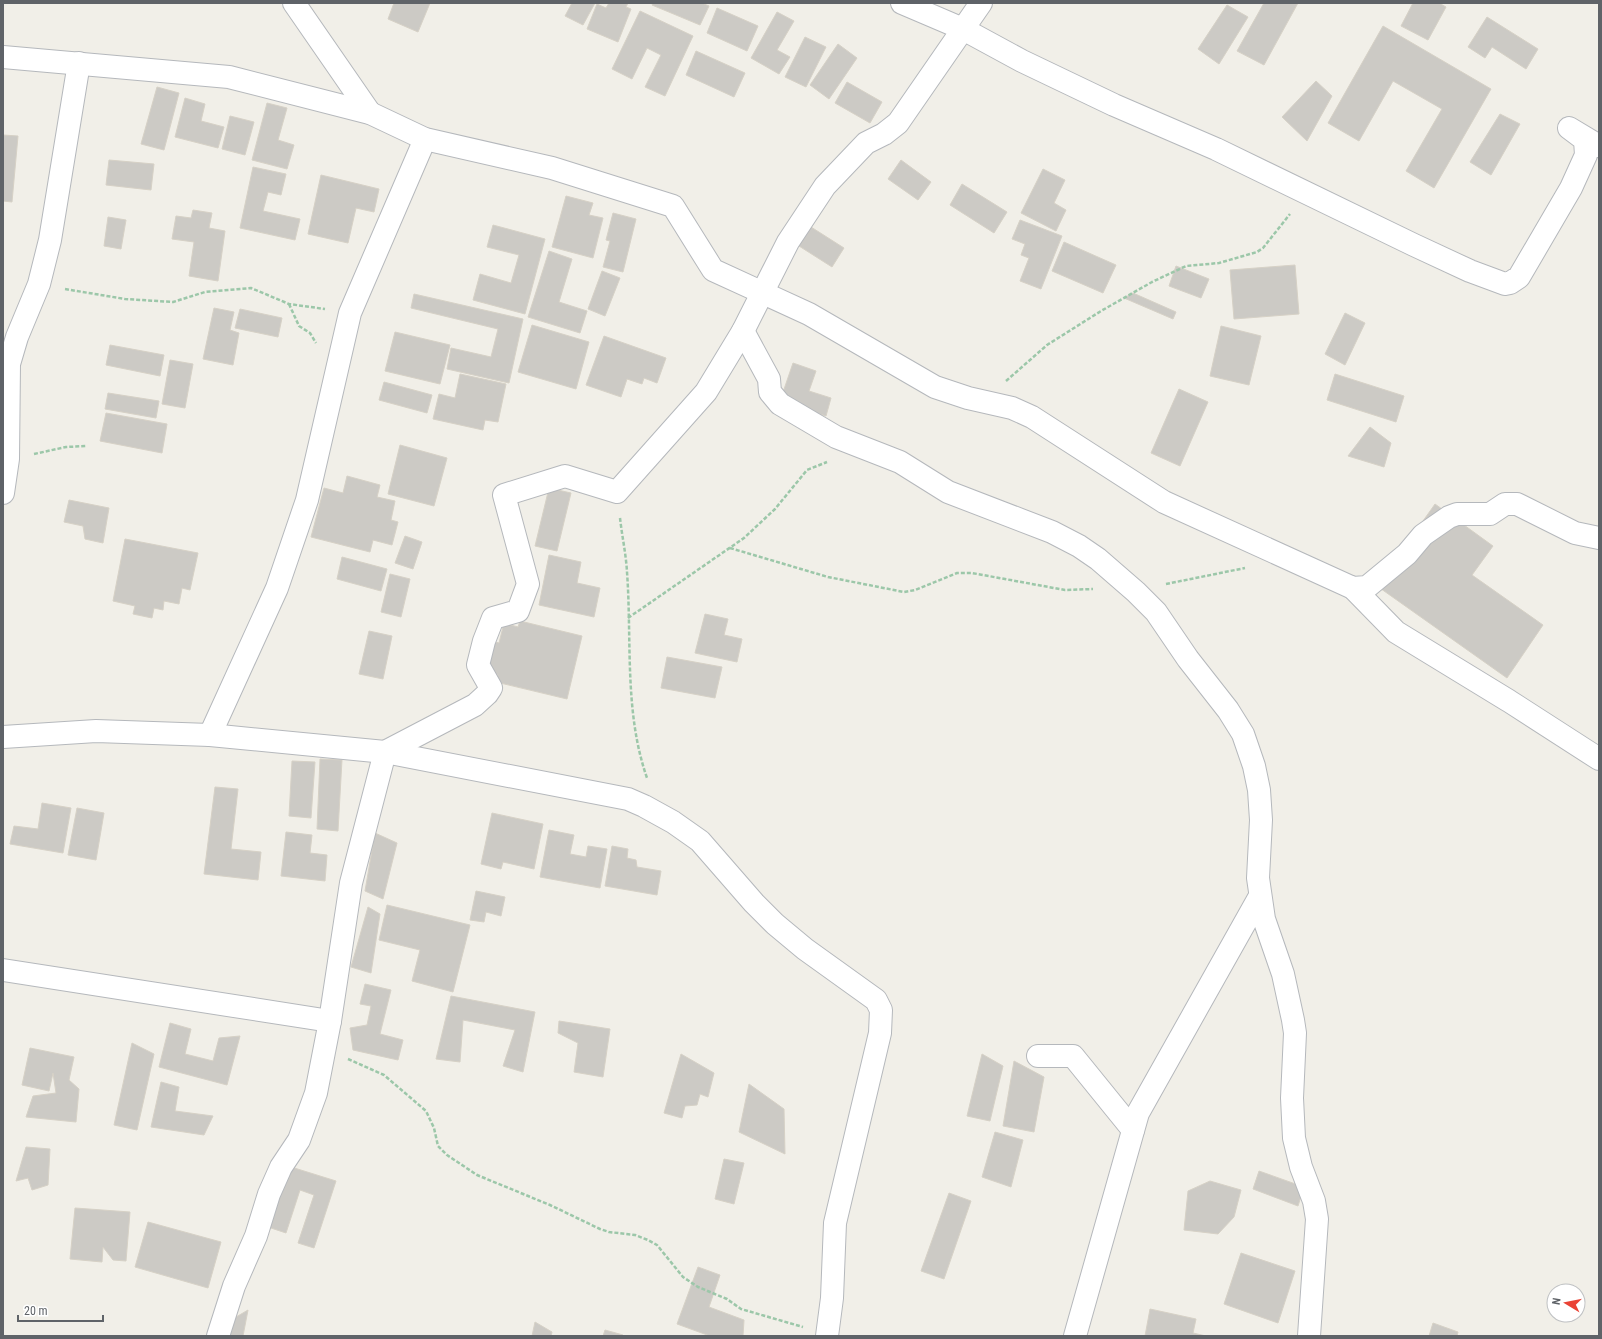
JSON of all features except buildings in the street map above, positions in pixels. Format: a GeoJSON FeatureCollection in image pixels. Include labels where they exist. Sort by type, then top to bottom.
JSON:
{"type":"FeatureCollection","features":[{"type":"Feature","properties":{"kind":"street"},"geometry":{"type":"LineString","coordinates":[[294,3],[370,113]]}},
{"type":"Feature","properties":{"kind":"street"},"geometry":{"type":"LineString","coordinates":[[902,3],[963,29],[1022,61],[1114,105],[1216,149],[1470,271],[1505,284],[1510,283],[1519,277],[1571,188],[1586,155],[1585,140],[1569,128],[1599,146]]}},
{"type":"Feature","properties":{"kind":"street"},"geometry":{"type":"LineString","coordinates":[[218,1336],[234,1286],[256,1236],[269,1194],[281,1167],[299,1140],[316,1093],[330,1021],[351,883],[385,752],[475,705],[487,694],[491,688],[478,665],[484,641],[494,618],[518,611],[528,584],[504,495],[565,476],[617,492],[706,392],[764,293],[788,242],[825,186],[866,143],[892,129],[898,123],[981,3]]}},
{"type":"Feature","properties":{"kind":"street"},"geometry":{"type":"LineString","coordinates":[[3,57],[229,76],[370,113],[425,139],[552,168],[673,206],[713,270],[809,314],[935,386],[968,398],[1012,408],[1032,417],[1164,502],[1353,588],[1396,632],[1509,701],[1599,759]]}},
{"type":"Feature","properties":{"kind":"street"},"geometry":{"type":"LineString","coordinates":[[3,493],[8,459],[10,336],[39,284],[50,240],[79,63]]}},
{"type":"Feature","properties":{"kind":"street"},"geometry":{"type":"LineString","coordinates":[[210,735],[277,588],[307,500],[350,313],[425,139]]}},
{"type":"Feature","properties":{"kind":"street"},"geometry":{"type":"LineString","coordinates":[[743,331],[768,379],[770,392],[780,404],[836,437],[900,462],[953,494],[1015,517],[1079,546],[1130,587],[1156,612],[1188,659],[1208,682],[1228,710],[1243,734],[1254,766],[1259,790],[1261,820],[1258,878],[1260,896],[1264,919],[1283,974],[1295,1033],[1292,1098],[1294,1138],[1301,1167],[1314,1201],[1317,1219],[1309,1336]]}},
{"type":"Feature","properties":{"kind":"street"},"geometry":{"type":"LineString","coordinates":[[1353,588],[1367,587],[1407,554],[1423,535],[1448,517],[1457,514],[1490,514],[1505,504],[1517,504],[1575,533],[1599,538]]}},
{"type":"Feature","properties":{"kind":"street"},"geometry":{"type":"LineString","coordinates":[[3,737],[96,731],[210,735],[385,752],[628,799],[673,822],[700,842],[754,903],[775,924],[816,957],[876,1000],[881,1010],[880,1033],[834,1223],[832,1298],[817,1333]]}},
{"type":"Feature","properties":{"kind":"street"},"geometry":{"type":"LineString","coordinates":[[1075,1336],[1138,1113],[1260,896]]}},
{"type":"Feature","properties":{"kind":"street"},"geometry":{"type":"LineString","coordinates":[[3,970],[330,1021]]}},
{"type":"Feature","properties":{"kind":"street"},"geometry":{"type":"LineString","coordinates":[[1038,1056],[1073,1056],[1133,1130]]}},
{"type":"Feature","properties":{"kind":"path"},"geometry":{"type":"LineString","coordinates":[[983,401],[1047,345],[1133,292],[1186,266],[1219,263],[1256,252],[1263,248],[1306,193]]}},
{"type":"Feature","properties":{"kind":"path"},"geometry":{"type":"LineString","coordinates":[[39,284],[125,299],[173,302],[205,292],[251,288],[289,304],[350,313]]}},
{"type":"Feature","properties":{"kind":"path"},"geometry":{"type":"LineString","coordinates":[[8,459],[66,447],[86,446]]}},
{"type":"Feature","properties":{"kind":"path"},"geometry":{"type":"LineString","coordinates":[[628,618],[744,538],[775,509],[807,470],[830,462]]}},
{"type":"Feature","properties":{"kind":"path"},"geometry":{"type":"LineString","coordinates":[[617,492],[627,572],[631,696],[642,764],[648,782]]}},
{"type":"Feature","properties":{"kind":"path"},"geometry":{"type":"LineString","coordinates":[[730,548],[828,577],[904,592],[915,590],[957,573],[972,573],[1065,590],[1162,585],[1220,575],[1286,558]]}},
{"type":"Feature","properties":{"kind":"path"},"geometry":{"type":"LineString","coordinates":[[325,1048],[384,1075],[426,1111],[434,1128],[438,1146],[447,1155],[477,1175],[550,1205],[600,1229],[608,1232],[635,1235],[648,1240],[657,1245],[682,1277],[698,1287],[727,1299],[742,1309],[798,1324],[817,1333]]}}]}
